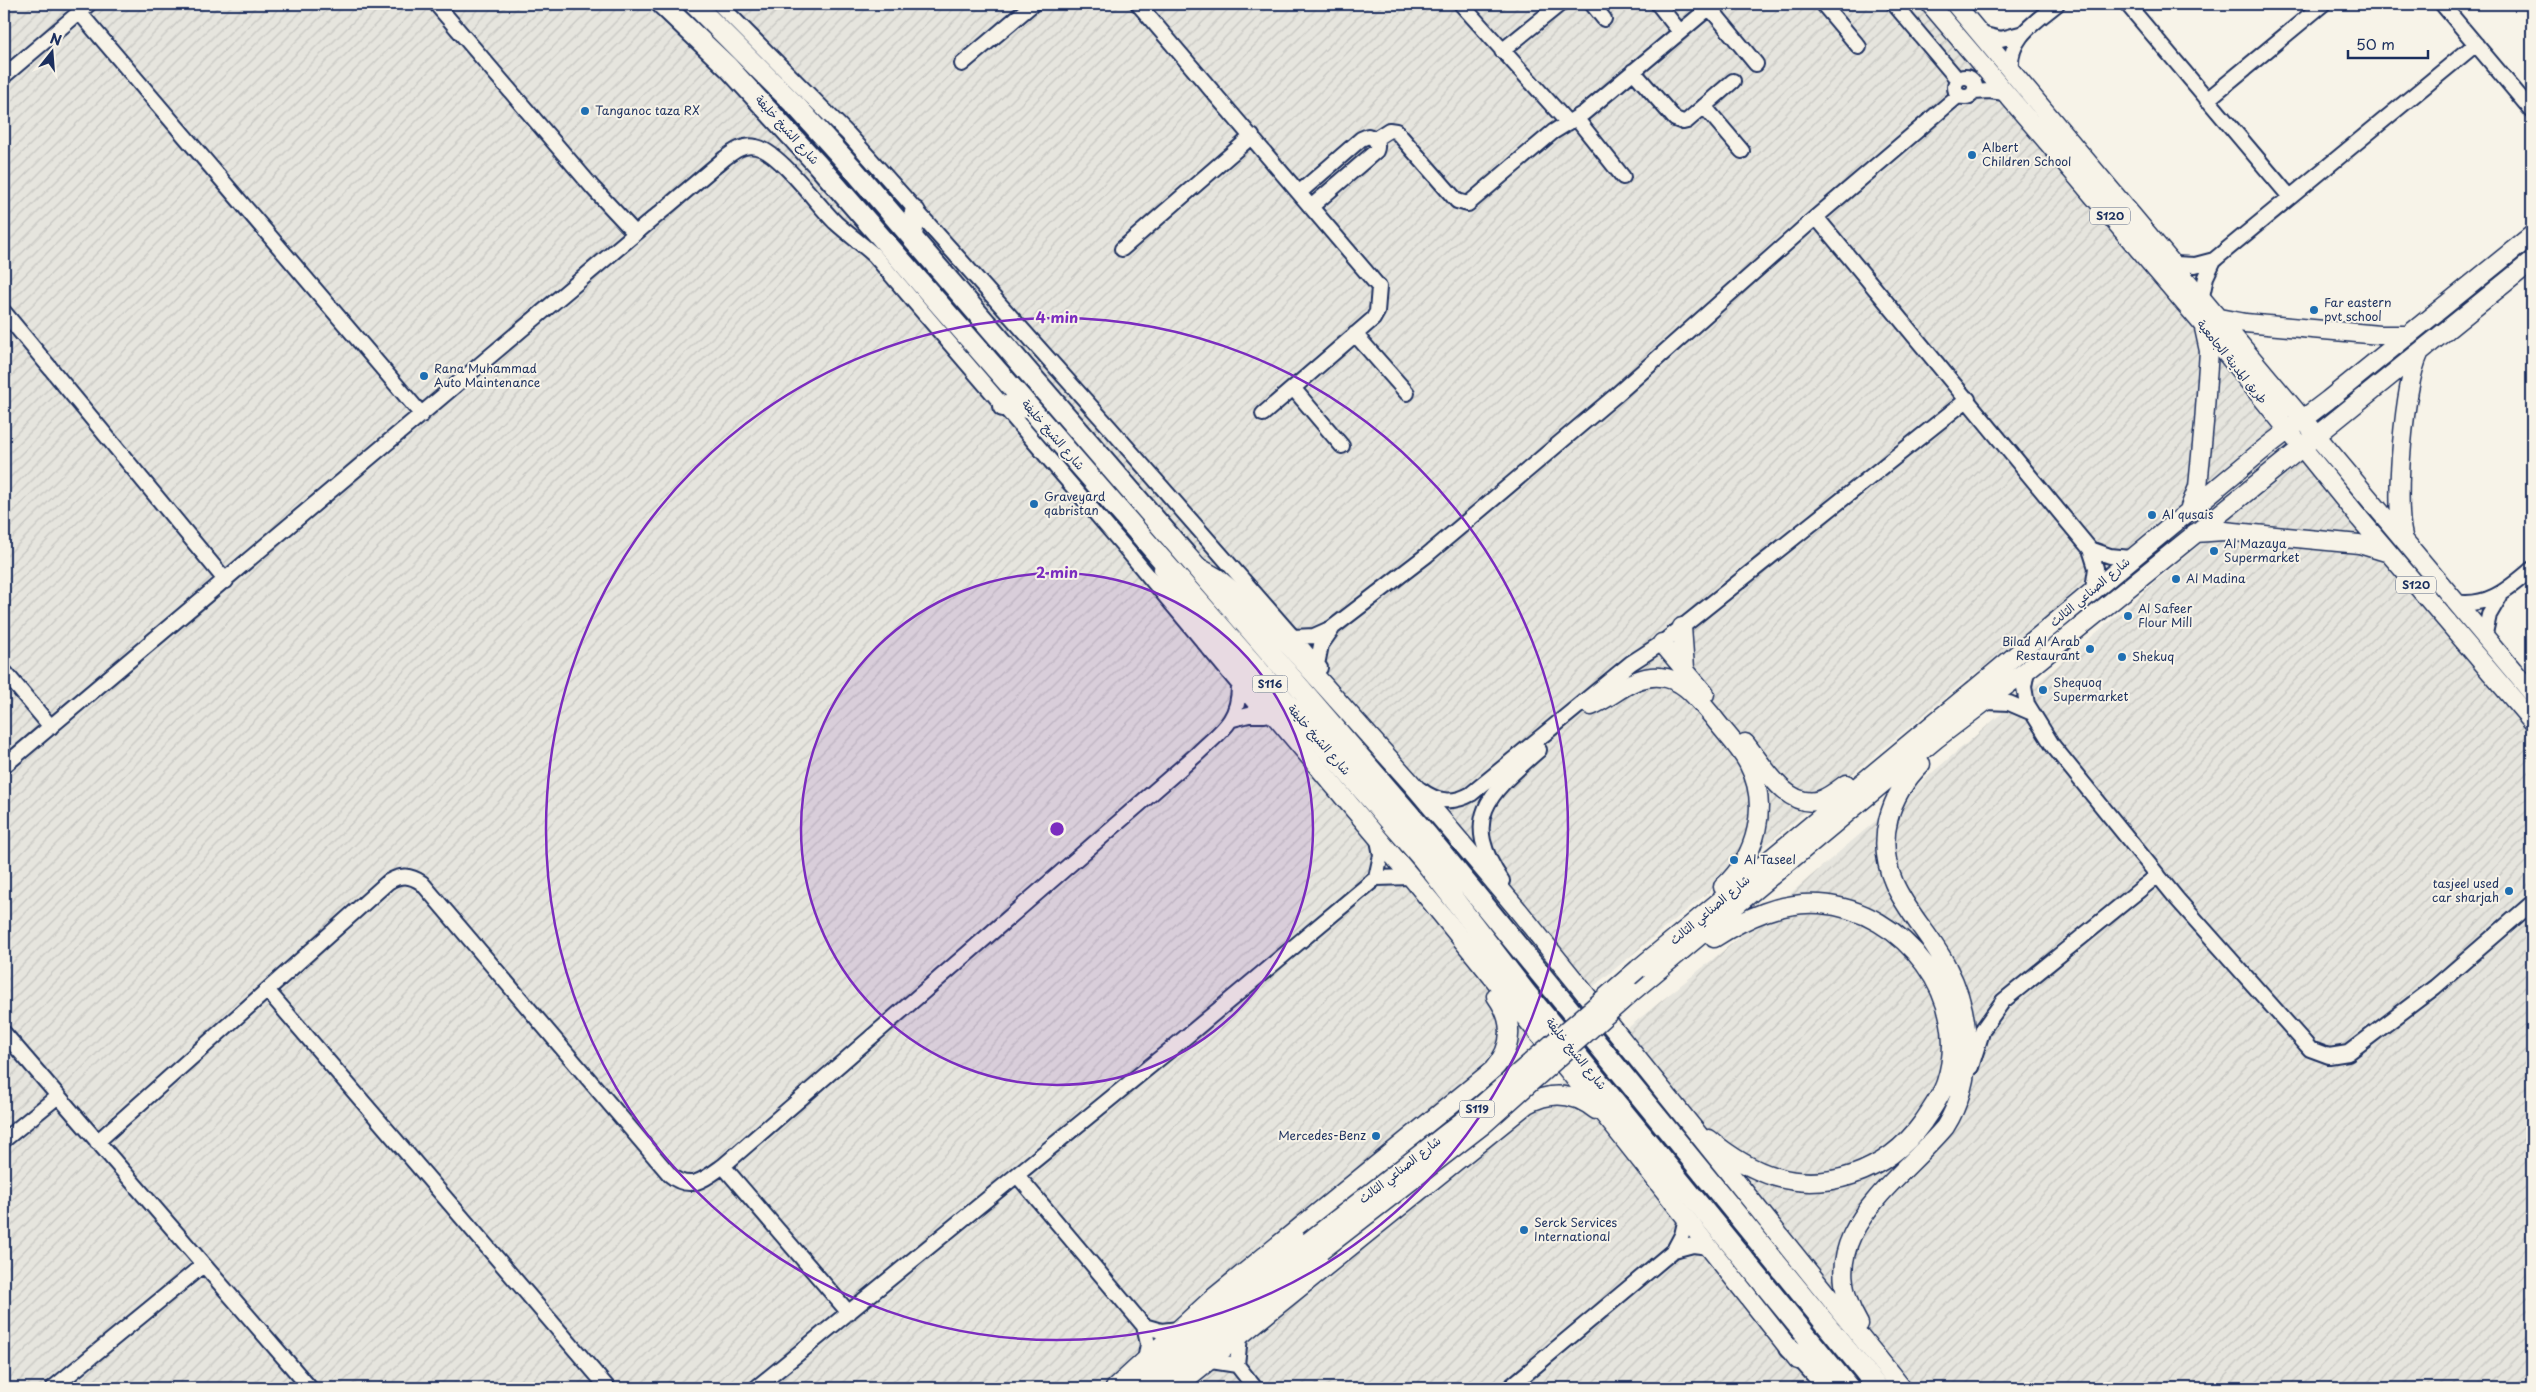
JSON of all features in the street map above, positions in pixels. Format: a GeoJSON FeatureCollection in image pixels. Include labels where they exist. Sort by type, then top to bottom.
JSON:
{"type":"FeatureCollection","features":[{"type":"Feature","properties":{"kind":"highway","name":"شارع الشيخ خليفة"},"geometry":{"type":"LineString","coordinates":[[662,4],[728,67],[776,118],[1422,858],[1532,1000],[1849,1388]]}},
{"type":"Feature","properties":{"kind":"highway","name":"شارع الشيخ خليفة"},"geometry":{"type":"LineString","coordinates":[[694,4],[797,107],[912,236],[1434,844],[1891,1385]]}},
{"type":"Feature","properties":{"kind":"highway"},"geometry":{"type":"LineString","coordinates":[[912,236],[915,212]]}},
{"type":"Feature","properties":{"kind":"highway"},"geometry":{"type":"LineString","coordinates":[[1003,406],[1030,408]]}},
{"type":"Feature","properties":{"kind":"highway"},"geometry":{"type":"LineString","coordinates":[[1789,1348],[1800,1356],[1829,1388]]}},
{"type":"Feature","properties":{"kind":"main road","name":"طريق المدينة الجامعية"},"geometry":{"type":"LineString","coordinates":[[1930,4],[2204,326],[2315,465],[2532,721]]}},
{"type":"Feature","properties":{"kind":"main road","name":"طريق المدينة الجامعية"},"geometry":{"type":"LineString","coordinates":[[1956,4],[2304,418],[2324,429],[2332,451],[2454,602],[2532,693]]}},
{"type":"Feature","properties":{"kind":"main road","name":"S119"},"geometry":{"type":"LineString","coordinates":[[2288,430],[2532,235]]}},
{"type":"Feature","properties":{"kind":"main road","name":"S119"},"geometry":{"type":"LineString","coordinates":[[2301,448],[2532,261]]}},
{"type":"Feature","properties":{"kind":"main road"},"geometry":{"type":"LineString","coordinates":[[2220,318],[2245,323],[2372,335],[2409,335]]}},
{"type":"Feature","properties":{"kind":"main road"},"geometry":{"type":"LineString","coordinates":[[2189,510],[2198,487],[2209,351],[2204,326]]}},
{"type":"Feature","properties":{"kind":"main road"},"geometry":{"type":"LineString","coordinates":[[2404,538],[2399,500],[2406,414],[2411,376],[2420,352]]}},
{"type":"Feature","properties":{"kind":"main road"},"geometry":{"type":"LineString","coordinates":[[2275,414],[2286,411],[2292,404]]}},
{"type":"Feature","properties":{"kind":"main road"},"geometry":{"type":"LineString","coordinates":[[2318,407],[2323,419],[2324,429]]}},
{"type":"Feature","properties":{"kind":"main road","name":"شارع الصناعي الثالث"},"geometry":{"type":"LineString","coordinates":[[1132,1388],[1315,1246],[1483,1125],[1886,764],[2131,558],[2288,430]]}},
{"type":"Feature","properties":{"kind":"main road"},"geometry":{"type":"LineString","coordinates":[[2273,441],[2284,447],[2286,459]]}},
{"type":"Feature","properties":{"kind":"main road","name":"شارع الصناعي الثالث"},"geometry":{"type":"LineString","coordinates":[[1155,1388],[1315,1246],[1638,969],[1718,914],[1936,739],[2027,670],[2301,448]]}},
{"type":"Feature","properties":{"kind":"main road"},"geometry":{"type":"LineString","coordinates":[[2315,465],[2320,453],[2332,451]]}},
{"type":"Feature","properties":{"kind":"main road"},"geometry":{"type":"LineString","coordinates":[[2194,533],[2224,531],[2364,545],[2389,553]]}},
{"type":"Feature","properties":{"kind":"main road"},"geometry":{"type":"LineString","coordinates":[[1157,555],[1176,591],[1296,741],[1411,877],[1470,953],[1615,1128],[1820,1388]]}},
{"type":"Feature","properties":{"kind":"main road"},"geometry":{"type":"LineString","coordinates":[[1197,567],[1216,577],[1243,600],[1287,644],[1412,784],[1518,910],[1684,1118],[1891,1385]]}},
{"type":"Feature","properties":{"kind":"main road"},"geometry":{"type":"LineString","coordinates":[[1682,627],[1685,668]]}},
{"type":"Feature","properties":{"kind":"main road"},"geometry":{"type":"LineString","coordinates":[[1657,647],[1685,668],[1781,787],[1794,798],[1811,802],[1820,800],[1864,771],[1886,764]]}},
{"type":"Feature","properties":{"kind":"main road"},"geometry":{"type":"LineString","coordinates":[[1591,706],[1639,679],[1659,677],[1669,679],[1688,689],[1695,696],[1748,762],[1759,804],[1756,836],[1744,864],[1725,885],[1718,914],[1818,904],[1855,910],[1893,930],[1923,960],[1935,978],[1944,1003],[1951,1043],[1946,1083],[1928,1115],[1900,1148],[1883,1161],[1863,1171],[1843,1178],[1821,1181],[1779,1178],[1759,1172],[1740,1162],[1684,1118]]}},
{"type":"Feature","properties":{"kind":"main road"},"geometry":{"type":"LineString","coordinates":[[1891,1385],[1885,1359],[1858,1323],[1849,1302],[1844,1273],[1849,1240],[1855,1225],[1875,1199],[1944,1127],[1953,1114],[1963,1084],[1966,1053],[1965,1017],[1954,981],[1939,953],[1894,883],[1886,855],[1886,828],[1894,799],[1908,777],[1930,755],[1936,739]]}},
{"type":"Feature","properties":{"kind":"main road"},"geometry":{"type":"LineString","coordinates":[[1115,1388],[1212,1299],[1500,1062],[1508,1043],[1509,1022],[1507,1012],[1476,966],[1470,953]]}},
{"type":"Feature","properties":{"kind":"main road"},"geometry":{"type":"LineString","coordinates":[[1175,1388],[1211,1361],[1517,1112],[1536,1099],[1556,1095],[1575,1098],[1592,1108],[1615,1128]]}},
{"type":"Feature","properties":{"kind":"street"},"geometry":{"type":"LineString","coordinates":[[436,4],[593,188],[635,233]]}},
{"type":"Feature","properties":{"kind":"street"},"geometry":{"type":"LineString","coordinates":[[719,4],[848,134],[915,212],[998,301],[1317,665],[1343,699],[1356,723]]}},
{"type":"Feature","properties":{"kind":"street"},"geometry":{"type":"LineString","coordinates":[[962,64],[1032,4]]}},
{"type":"Feature","properties":{"kind":"street"},"geometry":{"type":"LineString","coordinates":[[1138,4],[1312,206],[1379,287],[1375,316],[1263,414]]}},
{"type":"Feature","properties":{"kind":"street"},"geometry":{"type":"LineString","coordinates":[[1461,4],[1502,51],[1572,120],[1623,177]]}},
{"type":"Feature","properties":{"kind":"street"},"geometry":{"type":"LineString","coordinates":[[1502,51],[1560,4]]}},
{"type":"Feature","properties":{"kind":"street"},"geometry":{"type":"LineString","coordinates":[[1592,4],[1604,19]]}},
{"type":"Feature","properties":{"kind":"street"},"geometry":{"type":"LineString","coordinates":[[1658,4],[1680,32]]}},
{"type":"Feature","properties":{"kind":"street"},"geometry":{"type":"LineString","coordinates":[[1823,4],[1859,47]]}},
{"type":"Feature","properties":{"kind":"street"},"geometry":{"type":"LineString","coordinates":[[1894,4],[1963,78],[1975,83],[1974,92]]}},
{"type":"Feature","properties":{"kind":"street"},"geometry":{"type":"LineString","coordinates":[[1981,34],[2001,39],[2020,34],[2057,4]]}},
{"type":"Feature","properties":{"kind":"street"},"geometry":{"type":"LineString","coordinates":[[2208,100],[2323,4]]}},
{"type":"Feature","properties":{"kind":"street"},"geometry":{"type":"LineString","coordinates":[[2442,4],[2532,111]]}},
{"type":"Feature","properties":{"kind":"street"},"geometry":{"type":"LineString","coordinates":[[1300,192],[1364,137],[1375,139],[1389,130],[1396,131],[1457,202],[1468,204],[1553,132],[1572,120],[1704,12],[1706,5],[1756,64]]}},
{"type":"Feature","properties":{"kind":"street"},"geometry":{"type":"LineString","coordinates":[[2132,5],[2208,100],[2290,197]]}},
{"type":"Feature","properties":{"kind":"street"},"geometry":{"type":"LineString","coordinates":[[4,76],[84,8],[422,415]]}},
{"type":"Feature","properties":{"kind":"street"},"geometry":{"type":"LineString","coordinates":[[2012,70],[2012,52],[2020,34]]}},
{"type":"Feature","properties":{"kind":"street"},"geometry":{"type":"LineString","coordinates":[[2175,264],[2195,265],[2214,260],[2476,44]]}},
{"type":"Feature","properties":{"kind":"street"},"geometry":{"type":"LineString","coordinates":[[1973,55],[1963,78],[1955,88],[1959,95],[1967,97],[1974,92],[1989,91],[2005,93]]}},
{"type":"Feature","properties":{"kind":"street"},"geometry":{"type":"LineString","coordinates":[[1633,71],[1678,121],[1687,121],[1733,81]]}},
{"type":"Feature","properties":{"kind":"street"},"geometry":{"type":"LineString","coordinates":[[1293,637],[1314,636],[1332,628],[1427,556],[1645,370],[1816,217],[1959,95]]}},
{"type":"Feature","properties":{"kind":"street"},"geometry":{"type":"LineString","coordinates":[[1704,106],[1742,151]]}},
{"type":"Feature","properties":{"kind":"street"},"geometry":{"type":"LineString","coordinates":[[1122,249],[1252,136]]}},
{"type":"Feature","properties":{"kind":"street"},"geometry":{"type":"LineString","coordinates":[[1312,206],[1376,151],[1378,143],[1375,139]]}},
{"type":"Feature","properties":{"kind":"street"},"geometry":{"type":"LineString","coordinates":[[4,766],[725,158],[737,150],[757,147],[774,156],[834,222],[874,256],[1121,543],[1239,686],[1283,735],[1296,741]]}},
{"type":"Feature","properties":{"kind":"street"},"geometry":{"type":"LineString","coordinates":[[1333,164],[1345,178]]}},
{"type":"Feature","properties":{"kind":"street"},"geometry":{"type":"LineString","coordinates":[[1816,217],[2090,549],[2096,568],[2093,590]]}},
{"type":"Feature","properties":{"kind":"street"},"geometry":{"type":"LineString","coordinates":[[2202,296],[2206,277],[2214,260]]}},
{"type":"Feature","properties":{"kind":"street"},"geometry":{"type":"LineString","coordinates":[[4,312],[226,580]]}},
{"type":"Feature","properties":{"kind":"street"},"geometry":{"type":"LineString","coordinates":[[1356,334],[1407,393]]}},
{"type":"Feature","properties":{"kind":"street"},"geometry":{"type":"LineString","coordinates":[[1293,388],[1342,446]]}},
{"type":"Feature","properties":{"kind":"street"},"geometry":{"type":"LineString","coordinates":[[1412,784],[1439,800],[1453,801],[1465,797],[1631,663],[1657,647],[1968,399]]}},
{"type":"Feature","properties":{"kind":"street"},"geometry":{"type":"LineString","coordinates":[[2090,549],[2110,556],[2131,558]]}},
{"type":"Feature","properties":{"kind":"street"},"geometry":{"type":"LineString","coordinates":[[2454,602],[2478,603],[2500,595],[2532,569]]}},
{"type":"Feature","properties":{"kind":"street"},"geometry":{"type":"LineString","coordinates":[[2484,638],[2489,615],[2500,595]]}},
{"type":"Feature","properties":{"kind":"street"},"geometry":{"type":"LineString","coordinates":[[1317,665],[1321,645],[1332,628]]}},
{"type":"Feature","properties":{"kind":"street"},"geometry":{"type":"LineString","coordinates":[[1518,910],[1484,849],[1482,836],[1485,809],[1500,785],[1645,661],[1657,647]]}},
{"type":"Feature","properties":{"kind":"street"},"geometry":{"type":"LineString","coordinates":[[2027,670],[2024,687],[2030,712],[2053,746],[2158,875],[2310,1049],[2329,1056],[2348,1053],[2435,987],[2532,903]]}},
{"type":"Feature","properties":{"kind":"street"},"geometry":{"type":"LineString","coordinates":[[4,671],[51,727]]}},
{"type":"Feature","properties":{"kind":"street"},"geometry":{"type":"LineString","coordinates":[[97,1142],[388,882],[405,876],[415,878],[422,883],[670,1175],[676,1180],[692,1184],[700,1182],[723,1166],[1196,755],[1233,719],[1238,703],[1239,686]]}},
{"type":"Feature","properties":{"kind":"street"},"geometry":{"type":"LineString","coordinates":[[1986,702],[2009,703],[2030,712]]}},
{"type":"Feature","properties":{"kind":"street"},"geometry":{"type":"LineString","coordinates":[[1233,719],[1249,715],[1265,715]]}},
{"type":"Feature","properties":{"kind":"street"},"geometry":{"type":"LineString","coordinates":[[756,1388],[1376,878],[1382,855],[1378,840]]}},
{"type":"Feature","properties":{"kind":"street"},"geometry":{"type":"LineString","coordinates":[[1963,1084],[1971,1068],[1983,1029],[2003,1001],[2158,875]]}},
{"type":"Feature","properties":{"kind":"street"},"geometry":{"type":"LineString","coordinates":[[1376,878],[1411,877]]}},
{"type":"Feature","properties":{"kind":"street"},"geometry":{"type":"LineString","coordinates":[[267,990],[608,1388]]}},
{"type":"Feature","properties":{"kind":"street"},"geometry":{"type":"LineString","coordinates":[[4,1033],[310,1388]]}},
{"type":"Feature","properties":{"kind":"street"},"geometry":{"type":"LineString","coordinates":[[4,1140],[58,1096]]}},
{"type":"Feature","properties":{"kind":"street"},"geometry":{"type":"LineString","coordinates":[[723,1166],[849,1313]]}},
{"type":"Feature","properties":{"kind":"street"},"geometry":{"type":"LineString","coordinates":[[1017,1175],[1144,1326],[1148,1344],[1145,1361]]}},
{"type":"Feature","properties":{"kind":"street"},"geometry":{"type":"LineString","coordinates":[[1509,1388],[1674,1250],[1682,1235],[1686,1218]]}},
{"type":"Feature","properties":{"kind":"street"},"geometry":{"type":"LineString","coordinates":[[1674,1250],[1693,1245],[1709,1246]]}},
{"type":"Feature","properties":{"kind":"street"},"geometry":{"type":"LineString","coordinates":[[53,1388],[203,1265]]}},
{"type":"Feature","properties":{"kind":"street"},"geometry":{"type":"LineString","coordinates":[[1144,1326],[1161,1331],[1179,1329]]}},
{"type":"Feature","properties":{"kind":"street"},"geometry":{"type":"LineString","coordinates":[[1237,1365],[1240,1337]]}},
{"type":"Feature","properties":{"kind":"street"},"geometry":{"type":"LineString","coordinates":[[1211,1361],[1237,1365],[1255,1388]]}},
{"type":"Feature","properties":{"kind":"shaded area"},"geometry":{"type":"Polygon","coordinates":[[[4,4],[1942,4],[2305,435],[1971,676],[1532,1037],[1488,1080],[1101,1388],[4,1388],[4,4]]]}},
{"type":"Feature","properties":{"kind":"shaded area"},"geometry":{"type":"Polygon","coordinates":[[[2300,459],[2532,735],[2532,1388],[1183,1388],[1723,951],[2300,459]]]}},
{"type":"Feature","properties":{"kind":"place","name":"Tanganoc taza RX"},"geometry":{"type":"Point","coordinates":[585,111]}},
{"type":"Feature","properties":{"kind":"place","name":"Albert Children School"},"geometry":{"type":"Point","coordinates":[1972,155]}},
{"type":"Feature","properties":{"kind":"place","name":"Far eastern pvt school"},"geometry":{"type":"Point","coordinates":[2314,310]}},
{"type":"Feature","properties":{"kind":"place","name":"Rana Muhammad Auto Maintenance"},"geometry":{"type":"Point","coordinates":[424,376]}},
{"type":"Feature","properties":{"kind":"place","name":"Graveyard qabristan"},"geometry":{"type":"Point","coordinates":[1034,504]}},
{"type":"Feature","properties":{"kind":"place","name":"Al qusais"},"geometry":{"type":"Point","coordinates":[2152,515]}},
{"type":"Feature","properties":{"kind":"place","name":"Al Mazaya Supermarket"},"geometry":{"type":"Point","coordinates":[2214,551]}},
{"type":"Feature","properties":{"kind":"place","name":"Al Madina"},"geometry":{"type":"Point","coordinates":[2176,579]}},
{"type":"Feature","properties":{"kind":"place","name":"Al Safeer Flour Mill"},"geometry":{"type":"Point","coordinates":[2128,616]}},
{"type":"Feature","properties":{"kind":"place","name":"Bilad Al Arab Restaurant"},"geometry":{"type":"Point","coordinates":[2090,649]}},
{"type":"Feature","properties":{"kind":"place","name":"Shekuq"},"geometry":{"type":"Point","coordinates":[2122,657]}},
{"type":"Feature","properties":{"kind":"place","name":"Shequoq Supermarket"},"geometry":{"type":"Point","coordinates":[2043,690]}},
{"type":"Feature","properties":{"kind":"place","name":"Al Taseel"},"geometry":{"type":"Point","coordinates":[1734,860]}},
{"type":"Feature","properties":{"kind":"place","name":"tasjeel used car sharjah"},"geometry":{"type":"Point","coordinates":[2509,891]}},
{"type":"Feature","properties":{"kind":"place","name":"Mercedes-Benz"},"geometry":{"type":"Point","coordinates":[1376,1136]}},
{"type":"Feature","properties":{"kind":"place","name":"Serck Services International"},"geometry":{"type":"Point","coordinates":[1524,1230]}}]}
